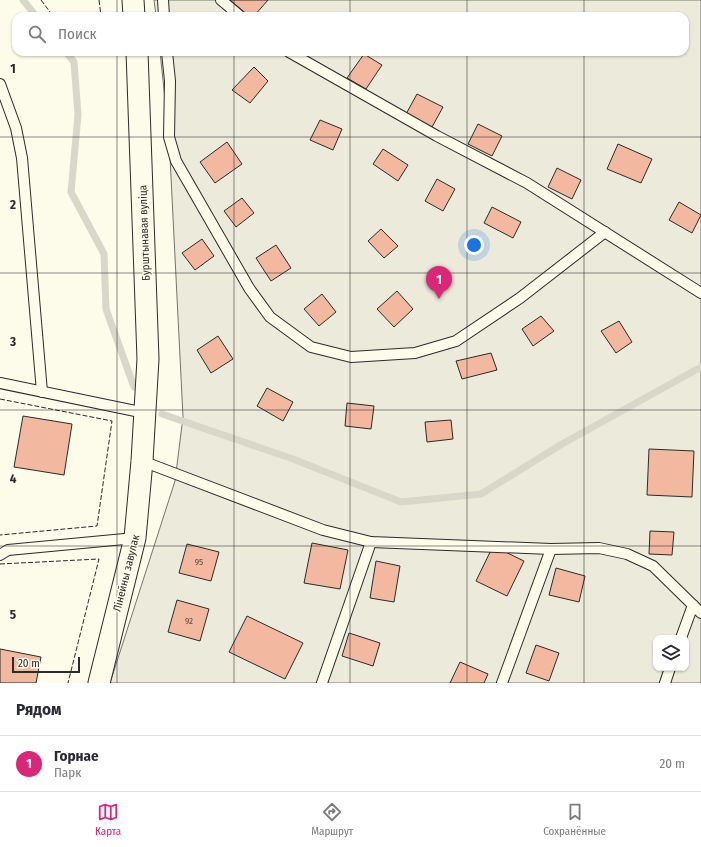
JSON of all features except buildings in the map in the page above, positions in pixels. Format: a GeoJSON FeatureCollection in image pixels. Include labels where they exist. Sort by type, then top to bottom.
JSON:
{"type":"FeatureCollection","features":[{"type":"Feature","properties":{"kind":"street"},"geometry":{"type":"LineString","coordinates":[[133,0],[134,12]]}},
{"type":"Feature","properties":{"kind":"street","name":"Бурштынавая вуліца"},"geometry":{"type":"LineString","coordinates":[[137,56],[148,359],[145,413]]}},
{"type":"Feature","properties":{"kind":"street","name":"Лінейны завулак"},"geometry":{"type":"LineString","coordinates":[[99,683],[136,538],[145,413]]}},
{"type":"Feature","properties":{"kind":"lane"},"geometry":{"type":"LineString","coordinates":[[163,0],[164,12]]}},
{"type":"Feature","properties":{"kind":"lane"},"geometry":{"type":"LineString","coordinates":[[221,0],[235,12]]}},
{"type":"Feature","properties":{"kind":"lane"},"geometry":{"type":"LineString","coordinates":[[167,56],[170,80],[169,137],[176,161],[249,288],[270,317],[311,347],[351,356],[415,353],[456,341],[520,298],[605,232]]}},
{"type":"Feature","properties":{"kind":"lane"},"geometry":{"type":"LineString","coordinates":[[296,56],[437,136],[527,183],[701,293]]}},
{"type":"Feature","properties":{"kind":"lane"},"geometry":{"type":"LineString","coordinates":[[0,84],[16,128],[22,158],[42,392]]}},
{"type":"Feature","properties":{"kind":"lane"},"geometry":{"type":"LineString","coordinates":[[0,383],[145,413]]}},
{"type":"Feature","properties":{"kind":"lane"},"geometry":{"type":"LineString","coordinates":[[142,461],[323,530],[370,542],[551,549],[599,548],[627,554],[653,566],[701,613]]}},
{"type":"Feature","properties":{"kind":"lane"},"geometry":{"type":"LineString","coordinates":[[0,555],[8,550],[136,538]]}},
{"type":"Feature","properties":{"kind":"lane"},"geometry":{"type":"LineString","coordinates":[[322,683],[370,542]]}},
{"type":"Feature","properties":{"kind":"lane"},"geometry":{"type":"LineString","coordinates":[[502,683],[551,549]]}},
{"type":"Feature","properties":{"kind":"lane"},"geometry":{"type":"LineString","coordinates":[[682,635],[693,605]]}},
{"type":"Feature","properties":{"kind":"lane"},"geometry":{"type":"LineString","coordinates":[[665,683],[669,671]]}},
{"type":"Feature","properties":{"kind":"shaded area"},"geometry":{"type":"Polygon","coordinates":[[[154,0],[701,0],[701,683],[110,683],[175,481],[183,417],[169,137],[160,56],[689,56],[689,12],[156,12],[154,0]]]}},
{"type":"Feature","properties":{"kind":"waterway"},"geometry":{"type":"LineString","coordinates":[[23,0],[33,12]]}},
{"type":"Feature","properties":{"kind":"waterway"},"geometry":{"type":"LineString","coordinates":[[69,56],[74,62],[78,115],[71,192],[104,254],[106,309],[134,387]]}},
{"type":"Feature","properties":{"kind":"waterway"},"geometry":{"type":"LineString","coordinates":[[162,414],[293,459],[401,502],[481,494],[562,444],[701,367]]}},
{"type":"Feature","properties":{"kind":"fence"},"geometry":{"type":"LineString","coordinates":[[41,0],[50,12]]}},
{"type":"Feature","properties":{"kind":"fence"},"geometry":{"type":"LineString","coordinates":[[99,0],[100,12]]}},
{"type":"Feature","properties":{"kind":"fence"},"geometry":{"type":"LineString","coordinates":[[0,399],[112,421],[97,526],[0,535]]}},
{"type":"Feature","properties":{"kind":"fence"},"geometry":{"type":"LineString","coordinates":[[0,564],[99,559],[68,683]]}},
{"type":"Feature","properties":{"kind":"place","name":"Горнае"},"geometry":{"type":"Point","coordinates":[439,299]}}]}
